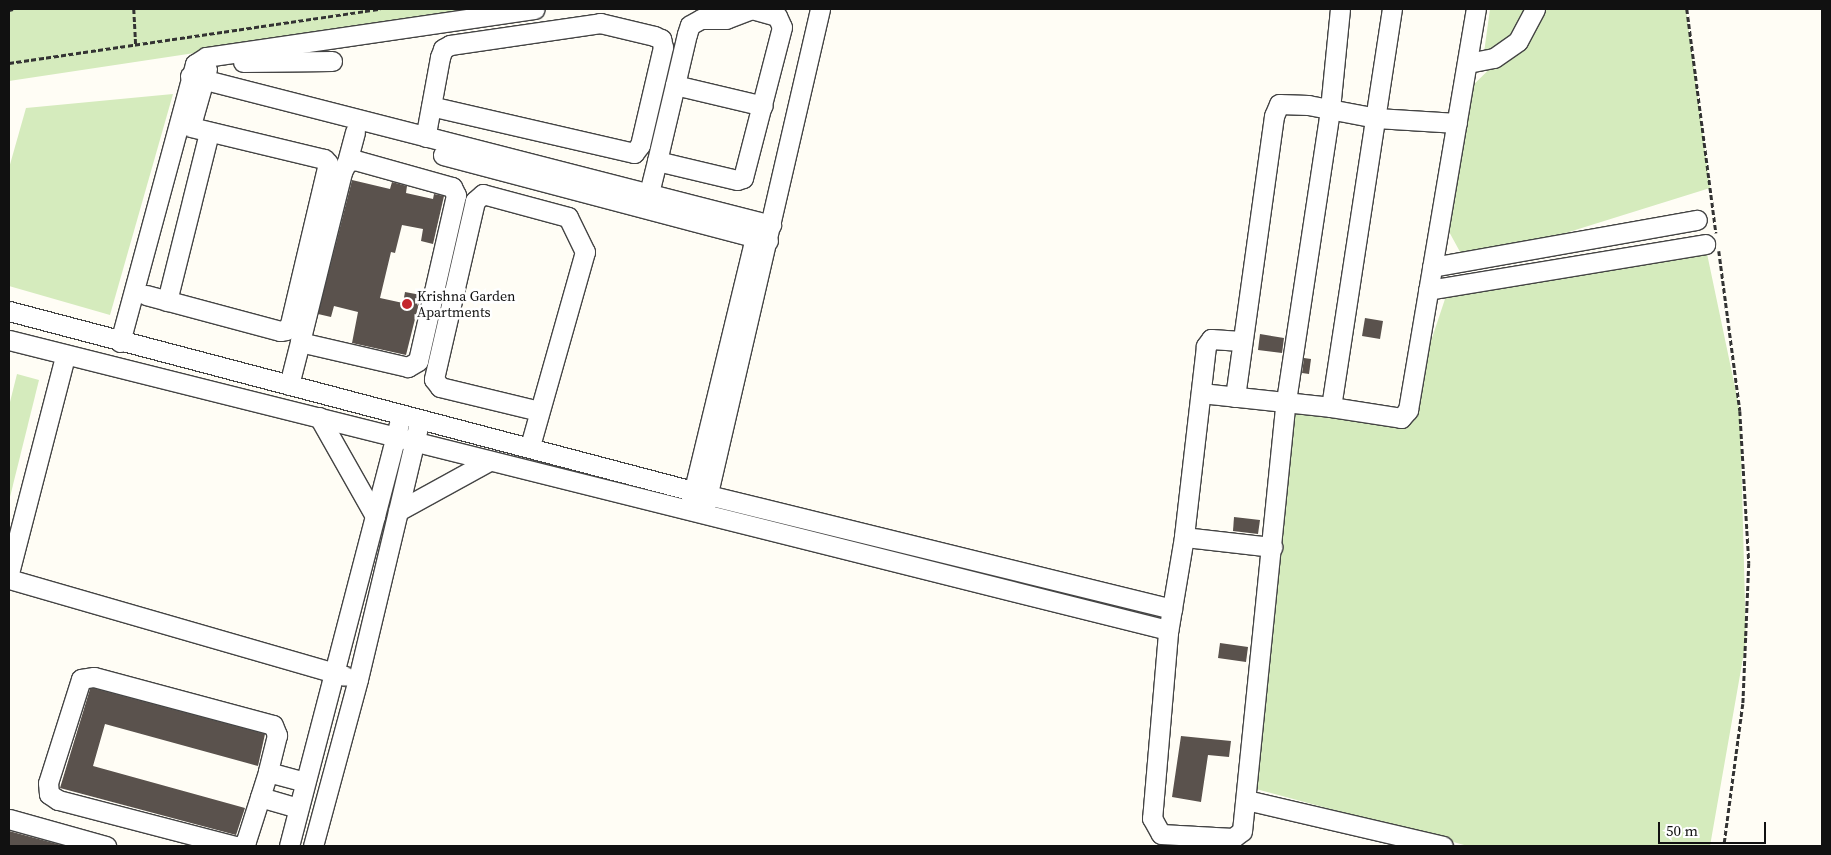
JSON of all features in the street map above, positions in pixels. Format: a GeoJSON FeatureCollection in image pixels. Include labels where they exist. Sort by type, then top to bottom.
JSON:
{"type":"FeatureCollection","features":[{"type":"Feature","properties":{"kind":"street"},"geometry":{"type":"LineString","coordinates":[[126,344],[146,295],[190,127],[198,83],[195,64],[206,57],[535,9]]}},
{"type":"Feature","properties":{"kind":"street"},"geometry":{"type":"LineString","coordinates":[[649,194],[675,85],[690,25],[695,21],[726,20],[752,9],[767,11],[781,20],[782,27],[743,178],[737,180],[657,161]]}},
{"type":"Feature","properties":{"kind":"street"},"geometry":{"type":"LineString","coordinates":[[763,231],[807,9]]}},
{"type":"Feature","properties":{"kind":"street"},"geometry":{"type":"LineString","coordinates":[[696,513],[763,231],[820,9]]}},
{"type":"Feature","properties":{"kind":"street"},"geometry":{"type":"LineString","coordinates":[[1241,341],[1210,339],[1207,341],[1184,537],[1168,630],[1154,825],[1161,834],[1174,836],[1239,837],[1246,800],[1286,401],[1330,109],[1340,9]]}},
{"type":"Feature","properties":{"kind":"street"},"geometry":{"type":"LineString","coordinates":[[1331,407],[1392,9]]}},
{"type":"Feature","properties":{"kind":"street"},"geometry":{"type":"LineString","coordinates":[[1201,393],[1286,401],[1395,418],[1406,415],[1476,9]]}},
{"type":"Feature","properties":{"kind":"street"},"geometry":{"type":"LineString","coordinates":[[1468,63],[1494,58],[1518,41],[1535,9]]}},
{"type":"Feature","properties":{"kind":"street"},"geometry":{"type":"LineString","coordinates":[[426,137],[431,106],[440,57],[443,49],[450,45],[600,23],[661,39],[663,47],[640,145],[634,153],[627,154],[431,106]]}},
{"type":"Feature","properties":{"kind":"street"},"geometry":{"type":"LineString","coordinates":[[126,344],[198,83],[212,62],[332,61]]}},
{"type":"Feature","properties":{"kind":"street"},"geometry":{"type":"LineString","coordinates":[[198,83],[355,132],[763,231]]}},
{"type":"Feature","properties":{"kind":"street"},"geometry":{"type":"LineString","coordinates":[[198,83],[426,137],[649,194],[763,231]]}},
{"type":"Feature","properties":{"kind":"street"},"geometry":{"type":"LineString","coordinates":[[675,85],[763,106]]}},
{"type":"Feature","properties":{"kind":"street"},"geometry":{"type":"LineString","coordinates":[[1234,397],[1275,109],[1284,103],[1376,118],[1457,124]]}},
{"type":"Feature","properties":{"kind":"street"},"geometry":{"type":"LineString","coordinates":[[146,295],[280,331],[286,330],[290,324],[328,163],[324,159],[190,127]]}},
{"type":"Feature","properties":{"kind":"street"},"geometry":{"type":"LineString","coordinates":[[167,301],[210,132]]}},
{"type":"Feature","properties":{"kind":"street"},"geometry":{"type":"LineString","coordinates":[[289,385],[342,172],[347,162],[355,132]]}},
{"type":"Feature","properties":{"kind":"street"},"geometry":{"type":"LineString","coordinates":[[300,342],[408,368],[418,361],[455,190],[446,184],[355,160],[347,162]]}},
{"type":"Feature","properties":{"kind":"street"},"geometry":{"type":"LineString","coordinates":[[530,446],[584,259],[584,248],[568,217],[483,194],[475,201],[434,379],[440,386],[539,411]]}},
{"type":"Feature","properties":{"kind":"street"},"geometry":{"type":"LineString","coordinates":[[1432,267],[1697,220]]}},
{"type":"Feature","properties":{"kind":"street"},"geometry":{"type":"LineString","coordinates":[[1428,290],[1713,240]]}},
{"type":"Feature","properties":{"kind":"street"},"geometry":{"type":"LineString","coordinates":[[9,311],[126,344],[530,446],[701,493],[1172,609]]}},
{"type":"Feature","properties":{"kind":"street"},"geometry":{"type":"LineString","coordinates":[[9,340],[65,356],[414,440],[489,461],[1168,630]]}},
{"type":"Feature","properties":{"kind":"street"},"geometry":{"type":"LineString","coordinates":[[9,573],[65,356]]}},
{"type":"Feature","properties":{"kind":"street"},"geometry":{"type":"LineString","coordinates":[[289,846],[396,436],[411,416]]}},
{"type":"Feature","properties":{"kind":"street"},"geometry":{"type":"LineString","coordinates":[[313,846],[358,680],[398,511],[414,440],[411,416]]}},
{"type":"Feature","properties":{"kind":"street"},"geometry":{"type":"LineString","coordinates":[[319,417],[375,516]]}},
{"type":"Feature","properties":{"kind":"street"},"geometry":{"type":"LineString","coordinates":[[398,511],[489,461]]}},
{"type":"Feature","properties":{"kind":"street"},"geometry":{"type":"LineString","coordinates":[[1184,537],[1272,547]]}},
{"type":"Feature","properties":{"kind":"street"},"geometry":{"type":"LineString","coordinates":[[9,579],[235,642],[358,680]]}},
{"type":"Feature","properties":{"kind":"street"},"geometry":{"type":"LineString","coordinates":[[235,846],[58,800],[49,794],[48,783],[79,682],[85,677],[94,677],[273,726],[277,735],[268,772],[246,841],[241,846]]}},
{"type":"Feature","properties":{"kind":"street"},"geometry":{"type":"LineString","coordinates":[[268,772],[305,782]]}},
{"type":"Feature","properties":{"kind":"street"},"geometry":{"type":"LineString","coordinates":[[260,797],[298,808]]}},
{"type":"Feature","properties":{"kind":"street"},"geometry":{"type":"LineString","coordinates":[[1246,800],[1443,846]]}},
{"type":"Feature","properties":{"kind":"street"},"geometry":{"type":"LineString","coordinates":[[9,819],[106,846]]}},
{"type":"Feature","properties":{"kind":"path"},"geometry":{"type":"LineString","coordinates":[[9,10],[13,9]]}},
{"type":"Feature","properties":{"kind":"path"},"geometry":{"type":"LineString","coordinates":[[134,9],[136,44]]}},
{"type":"Feature","properties":{"kind":"path"},"geometry":{"type":"LineString","coordinates":[[9,63],[380,9]]}},
{"type":"Feature","properties":{"kind":"path"},"geometry":{"type":"LineString","coordinates":[[1687,9],[1713,240],[1740,411],[1749,563],[1743,704],[1724,846]]}},
{"type":"Feature","properties":{"kind":"green space"},"geometry":{"type":"Polygon","coordinates":[[[9,9],[488,9],[9,81],[9,9]]]}},
{"type":"Feature","properties":{"kind":"green space"},"geometry":{"type":"Polygon","coordinates":[[[1490,9],[1534,9],[1529,21],[1483,60],[1490,9]]]}},
{"type":"Feature","properties":{"kind":"green space"},"geometry":{"type":"Polygon","coordinates":[[[1538,9],[1686,9],[1710,188],[1489,257],[1465,261],[1441,217],[1462,96],[1518,41],[1538,9]]]}},
{"type":"Feature","properties":{"kind":"green space"},"geometry":{"type":"Polygon","coordinates":[[[173,94],[110,315],[9,286],[9,168],[26,108],[173,94]]]}},
{"type":"Feature","properties":{"kind":"green space"},"geometry":{"type":"Polygon","coordinates":[[[1705,244],[1740,411],[1746,641],[1710,846],[1468,846],[1256,789],[1286,401],[1408,410],[1449,287],[1705,244]]]}},
{"type":"Feature","properties":{"kind":"green space"},"geometry":{"type":"Polygon","coordinates":[[[17,374],[39,380],[9,501],[9,406],[17,374]]]}},
{"type":"Feature","properties":{"kind":"building"},"geometry":{"type":"Polygon","coordinates":[[[352,180],[390,189],[392,182],[407,186],[406,193],[433,199],[434,194],[444,196],[433,244],[421,241],[423,229],[402,225],[395,253],[391,252],[380,298],[403,303],[405,292],[421,295],[406,355],[352,343],[358,312],[334,306],[331,317],[318,314],[352,180]]]}},
{"type":"Feature","properties":{"kind":"building"},"geometry":{"type":"Polygon","coordinates":[[[1365,318],[1383,321],[1380,339],[1362,336],[1365,318]]]}},
{"type":"Feature","properties":{"kind":"building"},"geometry":{"type":"Polygon","coordinates":[[[1260,334],[1284,338],[1282,353],[1258,350],[1260,334]]]}},
{"type":"Feature","properties":{"kind":"building"},"geometry":{"type":"Polygon","coordinates":[[[1304,358],[1311,359],[1309,374],[1302,373],[1304,358]]]}},
{"type":"Feature","properties":{"kind":"building"},"geometry":{"type":"Polygon","coordinates":[[[1234,517],[1260,520],[1258,534],[1233,531],[1234,517]]]}},
{"type":"Feature","properties":{"kind":"building"},"geometry":{"type":"Polygon","coordinates":[[[1220,643],[1248,647],[1246,662],[1218,658],[1220,643]]]}},
{"type":"Feature","properties":{"kind":"building"},"geometry":{"type":"Polygon","coordinates":[[[93,688],[265,734],[258,766],[105,724],[93,766],[245,808],[236,835],[60,788],[90,689],[93,688]]]}},
{"type":"Feature","properties":{"kind":"building"},"geometry":{"type":"Polygon","coordinates":[[[1181,736],[1231,741],[1229,757],[1208,755],[1201,802],[1172,797],[1181,736]]]}},
{"type":"Feature","properties":{"kind":"building"},"geometry":{"type":"Polygon","coordinates":[[[9,831],[65,846],[9,846],[9,831]]]}},
{"type":"Feature","properties":{"kind":"place","name":"Krishna Garden Apartments"},"geometry":{"type":"Point","coordinates":[407,304]}}]}
